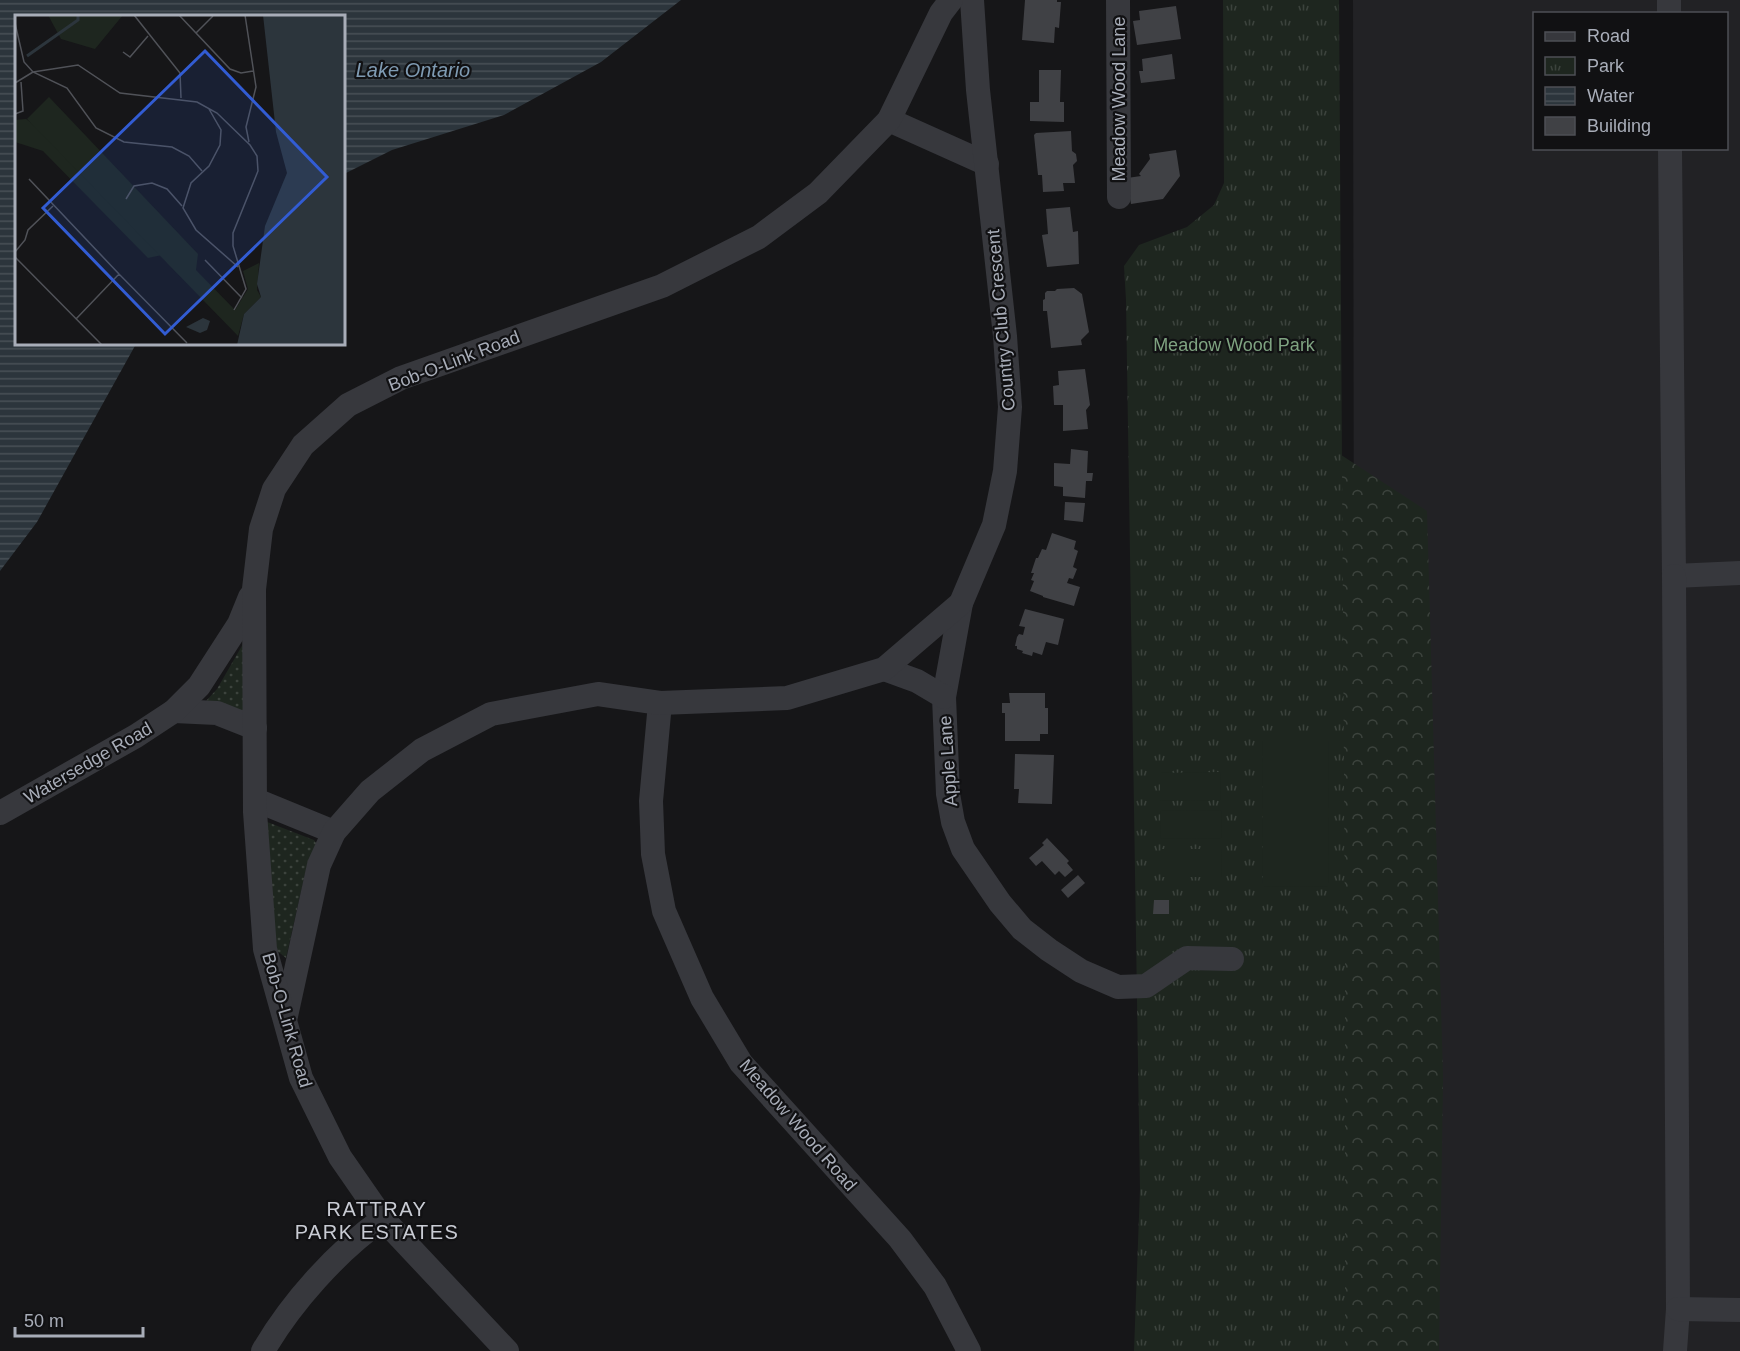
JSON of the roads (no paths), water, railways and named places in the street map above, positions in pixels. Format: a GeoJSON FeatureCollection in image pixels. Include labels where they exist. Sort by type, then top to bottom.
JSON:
{"type":"FeatureCollection","features":[{"type":"Feature","properties":{"kind":"street"},"geometry":{"type":"LineString","coordinates":[[951,0],[941,13],[889,120],[987,164]]}},
{"type":"Feature","properties":{"kind":"street","name":"Country Club Crescent"},"geometry":{"type":"LineString","coordinates":[[285,1019],[319,865],[334,832],[370,791],[422,750],[491,714],[598,694],[660,703],[787,698],[884,669],[961,603],[994,525],[1005,471],[1010,407],[978,90],[972,0]]}},
{"type":"Feature","properties":{"kind":"street","name":"Meadow Wood Lane"},"geometry":{"type":"LineString","coordinates":[[1118,0],[1119,197]]}},
{"type":"Feature","properties":{"kind":"street","name":"Bob-O-Link Road"},"geometry":{"type":"LineString","coordinates":[[507,1351],[383,1219],[340,1157],[301,1078],[265,949],[255,812],[254,590],[261,529],[274,489],[303,445],[348,405],[401,378],[662,286],[759,237],[818,193],[889,120]]}},
{"type":"Feature","properties":{"kind":"street"},"geometry":{"type":"LineString","coordinates":[[1670,150],[1674,576],[1677,1309],[1675,1351]]}},
{"type":"Feature","properties":{"kind":"street"},"geometry":{"type":"LineString","coordinates":[[1674,576],[1740,573]]}},
{"type":"Feature","properties":{"kind":"street","name":"Watersedge Road"},"geometry":{"type":"LineString","coordinates":[[0,813],[136,736],[174,711],[199,686],[239,624],[254,590]]}},
{"type":"Feature","properties":{"kind":"street","name":"Apple Lane"},"geometry":{"type":"LineString","coordinates":[[961,603],[944,697],[948,794],[953,822],[963,849],[1000,903],[1022,929],[1081,971],[1118,987],[1146,986],[1187,958],[1232,959]]}},
{"type":"Feature","properties":{"kind":"street","name":"Apple Lane"},"geometry":{"type":"LineString","coordinates":[[884,669],[917,681],[944,697]]}},
{"type":"Feature","properties":{"kind":"street","name":"Meadow Wood Road"},"geometry":{"type":"LineString","coordinates":[[660,703],[651,801],[653,854],[664,911],[702,998],[741,1063],[900,1239],[935,1286],[969,1351]]}},
{"type":"Feature","properties":{"kind":"street"},"geometry":{"type":"LineString","coordinates":[[174,711],[217,713],[255,728]]}},
{"type":"Feature","properties":{"kind":"street"},"geometry":{"type":"LineString","coordinates":[[256,800],[334,832]]}},
{"type":"Feature","properties":{"kind":"street"},"geometry":{"type":"LineString","coordinates":[[263,1351],[278,1325],[317,1279],[366,1231],[383,1219]]}},
{"type":"Feature","properties":{"kind":"street"},"geometry":{"type":"LineString","coordinates":[[1677,1309],[1740,1310]]}},
{"type":"Feature","properties":{"kind":"water","name":"Lake Ontario"},"geometry":{"type":"Polygon","coordinates":[[[0,0],[681,0],[601,62],[504,115],[392,150],[345,174],[345,15],[15,15],[15,345],[135,345],[37,522],[0,571],[0,0]]]}},
{"type":"Feature","properties":{"kind":"district","name":"RATTRAY PARK ESTATES"},"geometry":{"type":"Point","coordinates":[377,1220]}},
{"type":"Feature","properties":{"kind":"park label","name":"Meadow Wood Park"},"geometry":{"type":"Point","coordinates":[1234,345]}}]}
